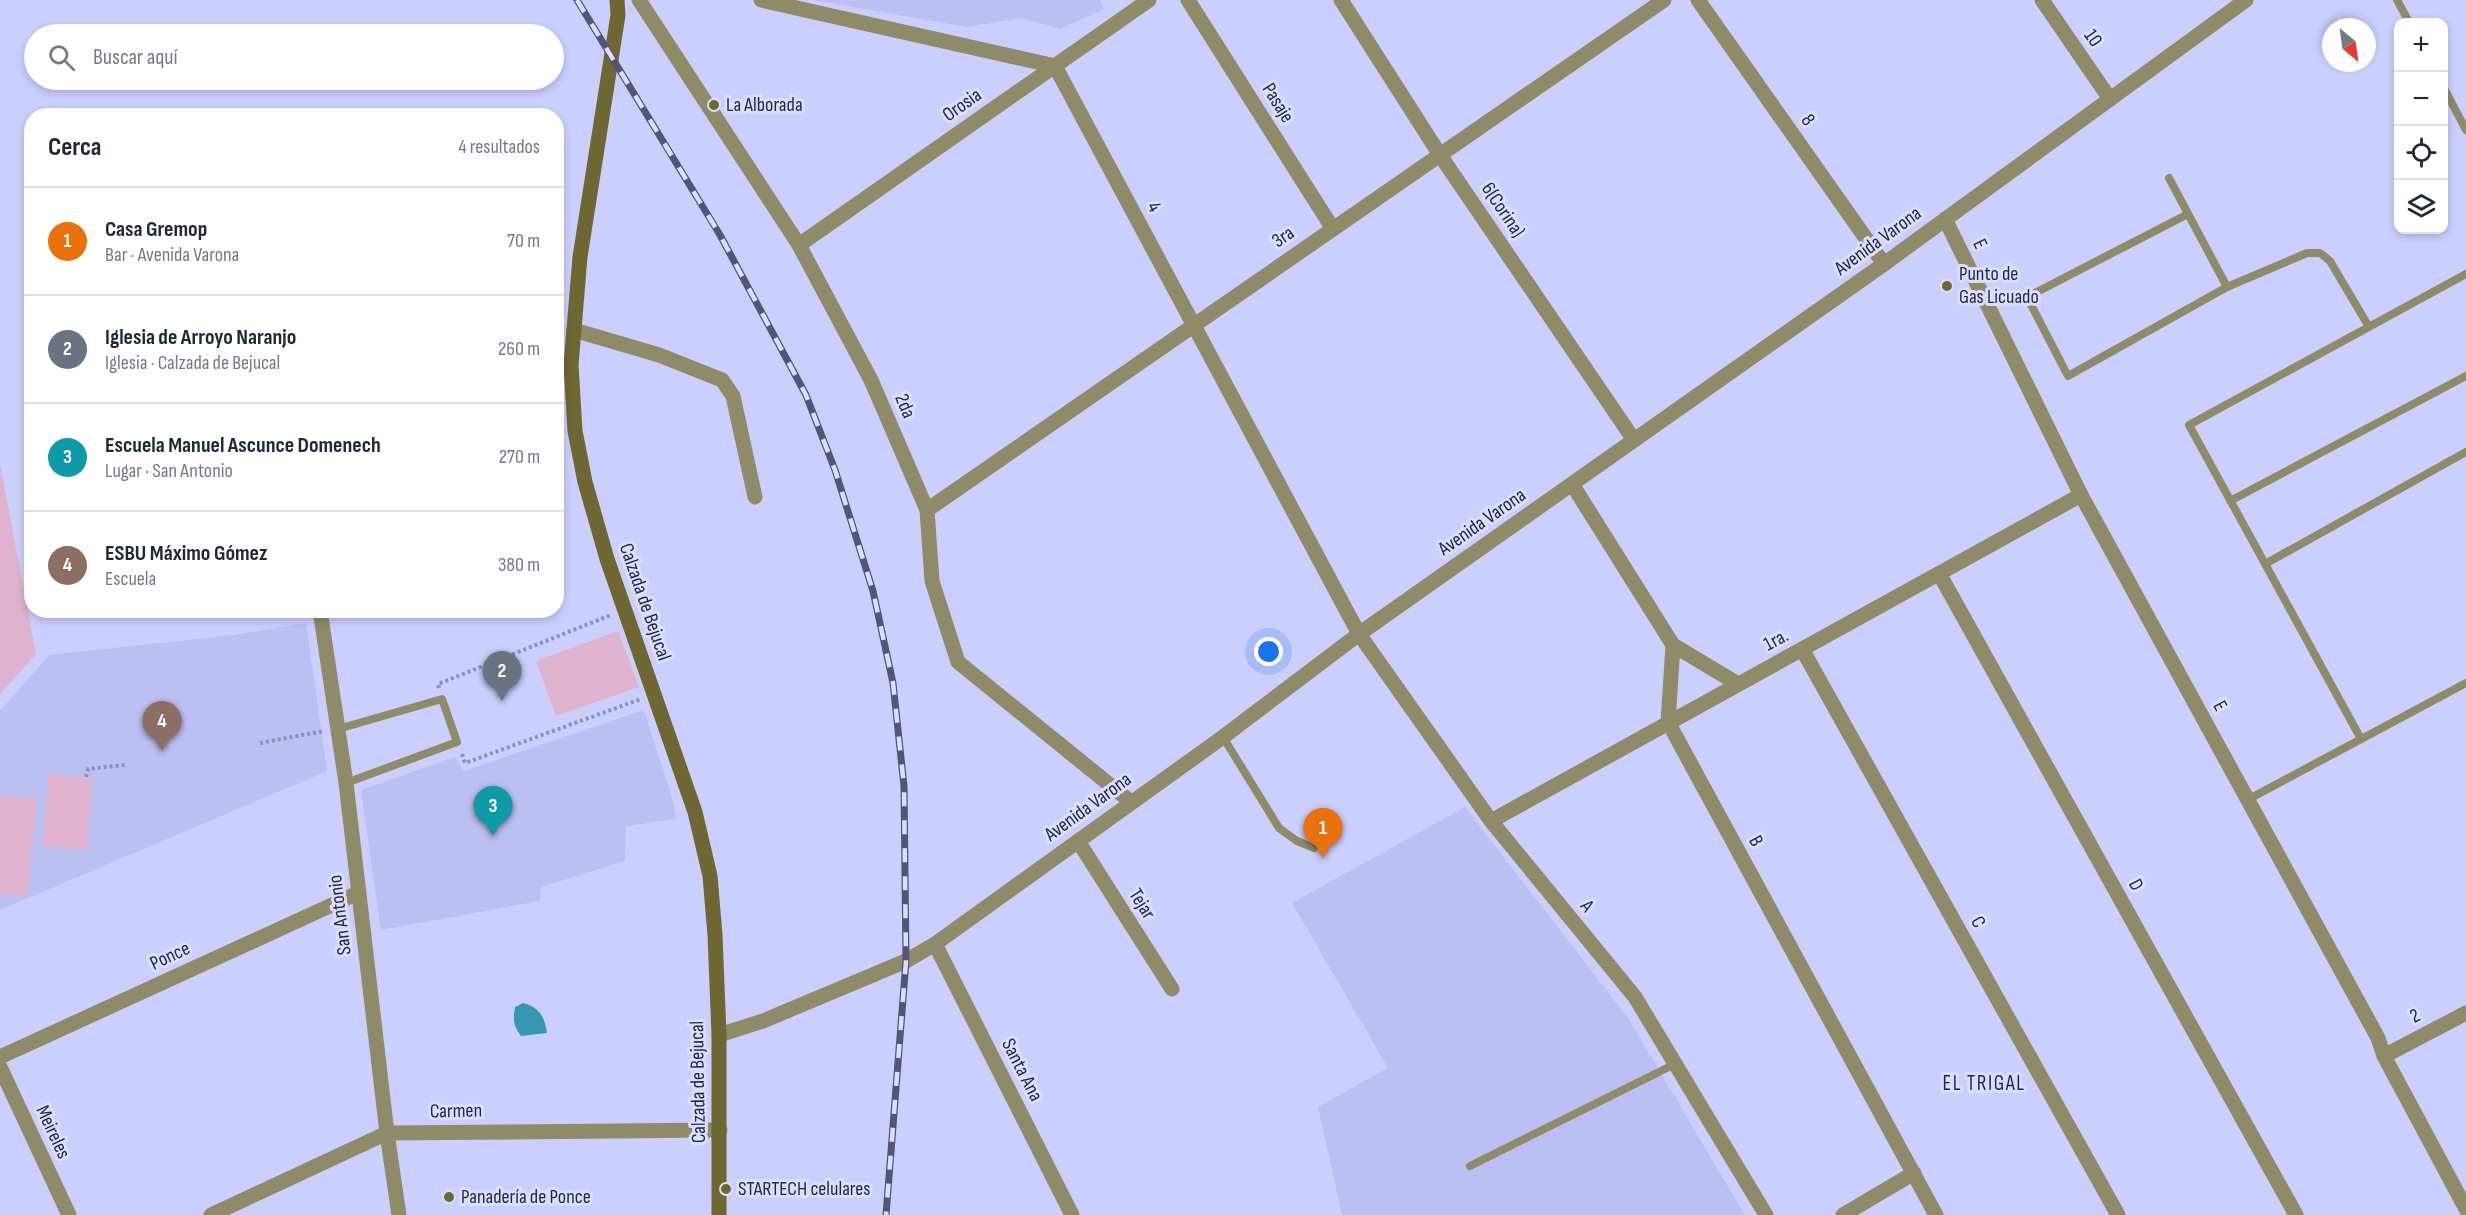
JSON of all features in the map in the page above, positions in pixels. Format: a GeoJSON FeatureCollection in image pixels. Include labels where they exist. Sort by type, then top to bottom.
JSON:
{"type":"FeatureCollection","features":[{"type":"Feature","properties":{"kind":"main road","name":"Calzada de Bejucal"},"geometry":{"type":"LineString","coordinates":[[617,0],[618,15],[580,257],[574,330],[564,366],[585,482],[607,559],[695,812],[710,876],[719,1035],[719,1215]]}},
{"type":"Feature","properties":{"kind":"street","name":"2da"},"geometry":{"type":"LineString","coordinates":[[639,0],[799,245],[871,380],[927,510],[932,581],[958,662],[1131,802]]}},
{"type":"Feature","properties":{"kind":"street"},"geometry":{"type":"LineString","coordinates":[[760,0],[1054,66]]}},
{"type":"Feature","properties":{"kind":"street","name":"Orosia"},"geometry":{"type":"LineString","coordinates":[[799,245],[1149,0]]}},
{"type":"Feature","properties":{"kind":"street","name":"Pasaje"},"geometry":{"type":"LineString","coordinates":[[1188,0],[1333,229]]}},
{"type":"Feature","properties":{"kind":"street","name":"6(Corina)"},"geometry":{"type":"LineString","coordinates":[[1341,0],[1440,155],[1634,440]]}},
{"type":"Feature","properties":{"kind":"street","name":"3ra"},"geometry":{"type":"LineString","coordinates":[[927,510],[1664,0]]}},
{"type":"Feature","properties":{"kind":"street","name":"8"},"geometry":{"type":"LineString","coordinates":[[1698,0],[1884,264]]}},
{"type":"Feature","properties":{"kind":"street","name":"10"},"geometry":{"type":"LineString","coordinates":[[2042,0],[2110,99]]}},
{"type":"Feature","properties":{"kind":"street","name":"Avenida Varona"},"geometry":{"type":"LineString","coordinates":[[719,1035],[763,1022],[906,961],[935,944],[1223,737],[1359,634],[1884,264],[2246,0]]}},
{"type":"Feature","properties":{"kind":"street","name":"4"},"geometry":{"type":"LineString","coordinates":[[1054,66],[1359,634]]}},
{"type":"Feature","properties":{"kind":"street","name":"E"},"geometry":{"type":"LineString","coordinates":[[1945,219],[2081,495],[2378,1038],[2385,1056],[2466,1209]]}},
{"type":"Feature","properties":{"kind":"street"},"geometry":{"type":"LineString","coordinates":[[574,330],[659,355],[722,380],[733,396],[755,497]]}},
{"type":"Feature","properties":{"kind":"street"},"geometry":{"type":"LineString","coordinates":[[1572,484],[1673,645],[1738,684]]}},
{"type":"Feature","properties":{"kind":"street","name":"1ra."},"geometry":{"type":"LineString","coordinates":[[1491,821],[1940,575],[2081,495]]}},
{"type":"Feature","properties":{"kind":"street","name":"D"},"geometry":{"type":"LineString","coordinates":[[1940,575],[2296,1215]]}},
{"type":"Feature","properties":{"kind":"street","name":"San Antonio"},"geometry":{"type":"LineString","coordinates":[[321,618],[346,783],[387,1133],[399,1215]]}},
{"type":"Feature","properties":{"kind":"street","name":"A"},"geometry":{"type":"LineString","coordinates":[[1359,634],[1491,821],[1635,997],[1766,1215]]}},
{"type":"Feature","properties":{"kind":"street"},"geometry":{"type":"LineString","coordinates":[[1668,722],[1673,645]]}},
{"type":"Feature","properties":{"kind":"street","name":"C"},"geometry":{"type":"LineString","coordinates":[[1802,649],[2118,1215]]}},
{"type":"Feature","properties":{"kind":"street","name":"B"},"geometry":{"type":"LineString","coordinates":[[1668,722],[1936,1215]]}},
{"type":"Feature","properties":{"kind":"street","name":"Tejar"},"geometry":{"type":"LineString","coordinates":[[1078,840],[1172,989]]}},
{"type":"Feature","properties":{"kind":"street","name":"Ponce"},"geometry":{"type":"LineString","coordinates":[[0,1057],[358,893]]}},
{"type":"Feature","properties":{"kind":"street","name":"Santa Ana"},"geometry":{"type":"LineString","coordinates":[[935,944],[1072,1215]]}},
{"type":"Feature","properties":{"kind":"street","name":"2"},"geometry":{"type":"LineString","coordinates":[[2385,1056],[2466,1013]]}},
{"type":"Feature","properties":{"kind":"street","name":"Meireles"},"geometry":{"type":"LineString","coordinates":[[0,1067],[69,1215]]}},
{"type":"Feature","properties":{"kind":"street","name":"Carmen"},"geometry":{"type":"LineString","coordinates":[[211,1215],[387,1133],[720,1130]]}},
{"type":"Feature","properties":{"kind":"street"},"geometry":{"type":"LineString","coordinates":[[1843,1215],[1914,1173]]}},
{"type":"Feature","properties":{"kind":"lane"},"geometry":{"type":"LineString","coordinates":[[2397,0],[2407,18]]}},
{"type":"Feature","properties":{"kind":"lane"},"geometry":{"type":"LineString","coordinates":[[2448,96],[2466,130]]}},
{"type":"Feature","properties":{"kind":"lane"},"geometry":{"type":"LineString","coordinates":[[2169,178],[2226,287]]}},
{"type":"Feature","properties":{"kind":"lane"},"geometry":{"type":"LineString","coordinates":[[2188,214],[2027,297],[2068,376],[2226,287],[2307,253],[2319,253],[2330,261],[2369,327]]}},
{"type":"Feature","properties":{"kind":"lane"},"geometry":{"type":"LineString","coordinates":[[2361,739],[2189,425],[2466,274]]}},
{"type":"Feature","properties":{"kind":"lane"},"geometry":{"type":"LineString","coordinates":[[2230,501],[2466,376]]}},
{"type":"Feature","properties":{"kind":"lane"},"geometry":{"type":"LineString","coordinates":[[2265,564],[2466,452]]}},
{"type":"Feature","properties":{"kind":"lane"},"geometry":{"type":"LineString","coordinates":[[2247,800],[2466,683]]}},
{"type":"Feature","properties":{"kind":"lane"},"geometry":{"type":"LineString","coordinates":[[338,729],[442,699],[457,742],[346,783]]}},
{"type":"Feature","properties":{"kind":"lane"},"geometry":{"type":"LineString","coordinates":[[1223,737],[1279,828],[1297,841],[1314,848]]}},
{"type":"Feature","properties":{"kind":"lane"},"geometry":{"type":"LineString","coordinates":[[1470,1166],[1675,1064]]}},
{"type":"Feature","properties":{"kind":"path"},"geometry":{"type":"LineString","coordinates":[[442,699],[438,684],[626,609]]}},
{"type":"Feature","properties":{"kind":"path"},"geometry":{"type":"LineString","coordinates":[[457,742],[465,763],[655,694]]}},
{"type":"Feature","properties":{"kind":"path"},"geometry":{"type":"LineString","coordinates":[[260,743],[321,731]]}},
{"type":"Feature","properties":{"kind":"path"},"geometry":{"type":"LineString","coordinates":[[86,777],[88,770],[125,765]]}},
{"type":"Feature","properties":{"kind":"shaded area"},"geometry":{"type":"Polygon","coordinates":[[[813,0],[1100,0],[1104,9],[1060,29],[1021,18],[967,27],[813,0]]]}},
{"type":"Feature","properties":{"kind":"shaded area"},"geometry":{"type":"Polygon","coordinates":[[[0,464],[24,591],[24,618],[29,618],[36,654],[0,694],[0,464]]]}},
{"type":"Feature","properties":{"kind":"shaded area"},"geometry":{"type":"Polygon","coordinates":[[[306,623],[327,771],[0,910],[0,711],[49,655],[234,635],[306,623]]]}},
{"type":"Feature","properties":{"kind":"shaded area"},"geometry":{"type":"Polygon","coordinates":[[[618,631],[639,687],[556,716],[536,661],[618,631]]]}},
{"type":"Feature","properties":{"kind":"shaded area"},"geometry":{"type":"Polygon","coordinates":[[[644,710],[673,801],[676,819],[626,826],[625,861],[541,887],[540,901],[381,930],[361,790],[455,757],[464,771],[644,710]]]}},
{"type":"Feature","properties":{"kind":"shaded area"},"geometry":{"type":"Polygon","coordinates":[[[49,774],[93,779],[86,850],[42,846],[49,774]]]}},
{"type":"Feature","properties":{"kind":"shaded area"},"geometry":{"type":"Polygon","coordinates":[[[0,795],[37,799],[27,897],[0,894],[0,795]]]}},
{"type":"Feature","properties":{"kind":"shaded area"},"geometry":{"type":"Polygon","coordinates":[[[1465,807],[1628,1018],[1745,1215],[1342,1215],[1318,1107],[1388,1068],[1292,903],[1465,807]]]}},
{"type":"Feature","properties":{"kind":"shaded area"},"geometry":{"type":"Polygon","coordinates":[[[523,1003],[537,1010],[545,1022],[547,1033],[521,1036],[515,1025],[514,1015],[515,1007],[523,1003]]]}},
{"type":"Feature","properties":{"kind":"railway"},"geometry":{"type":"LineString","coordinates":[[577,0],[720,235],[806,395],[835,470],[873,591],[893,683],[904,786],[906,961],[886,1215]]}},
{"type":"Feature","properties":{"kind":"place","name":"La Alborada"},"geometry":{"type":"Point","coordinates":[714,105]}},
{"type":"Feature","properties":{"kind":"place","name":"Punto de Gas Licuado"},"geometry":{"type":"Point","coordinates":[1947,286]}},
{"type":"Feature","properties":{"kind":"place","name":"Iglesia de Arroyo Naranjo"},"geometry":{"type":"Point","coordinates":[502,701]}},
{"type":"Feature","properties":{"kind":"place","name":"ESBU Máximo Gómez"},"geometry":{"type":"Point","coordinates":[162,751]}},
{"type":"Feature","properties":{"kind":"place","name":"Escuela Manuel Ascunce Domenech"},"geometry":{"type":"Point","coordinates":[493,836]}},
{"type":"Feature","properties":{"kind":"place","name":"Casa Gremop"},"geometry":{"type":"Point","coordinates":[1323,858]}},
{"type":"Feature","properties":{"kind":"place","name":"STARTECH celulares"},"geometry":{"type":"Point","coordinates":[726,1189]}},
{"type":"Feature","properties":{"kind":"place","name":"Panadería de Ponce"},"geometry":{"type":"Point","coordinates":[449,1197]}},
{"type":"Feature","properties":{"kind":"district","name":"EL TRIGAL"},"geometry":{"type":"Point","coordinates":[1984,1083]}}]}
